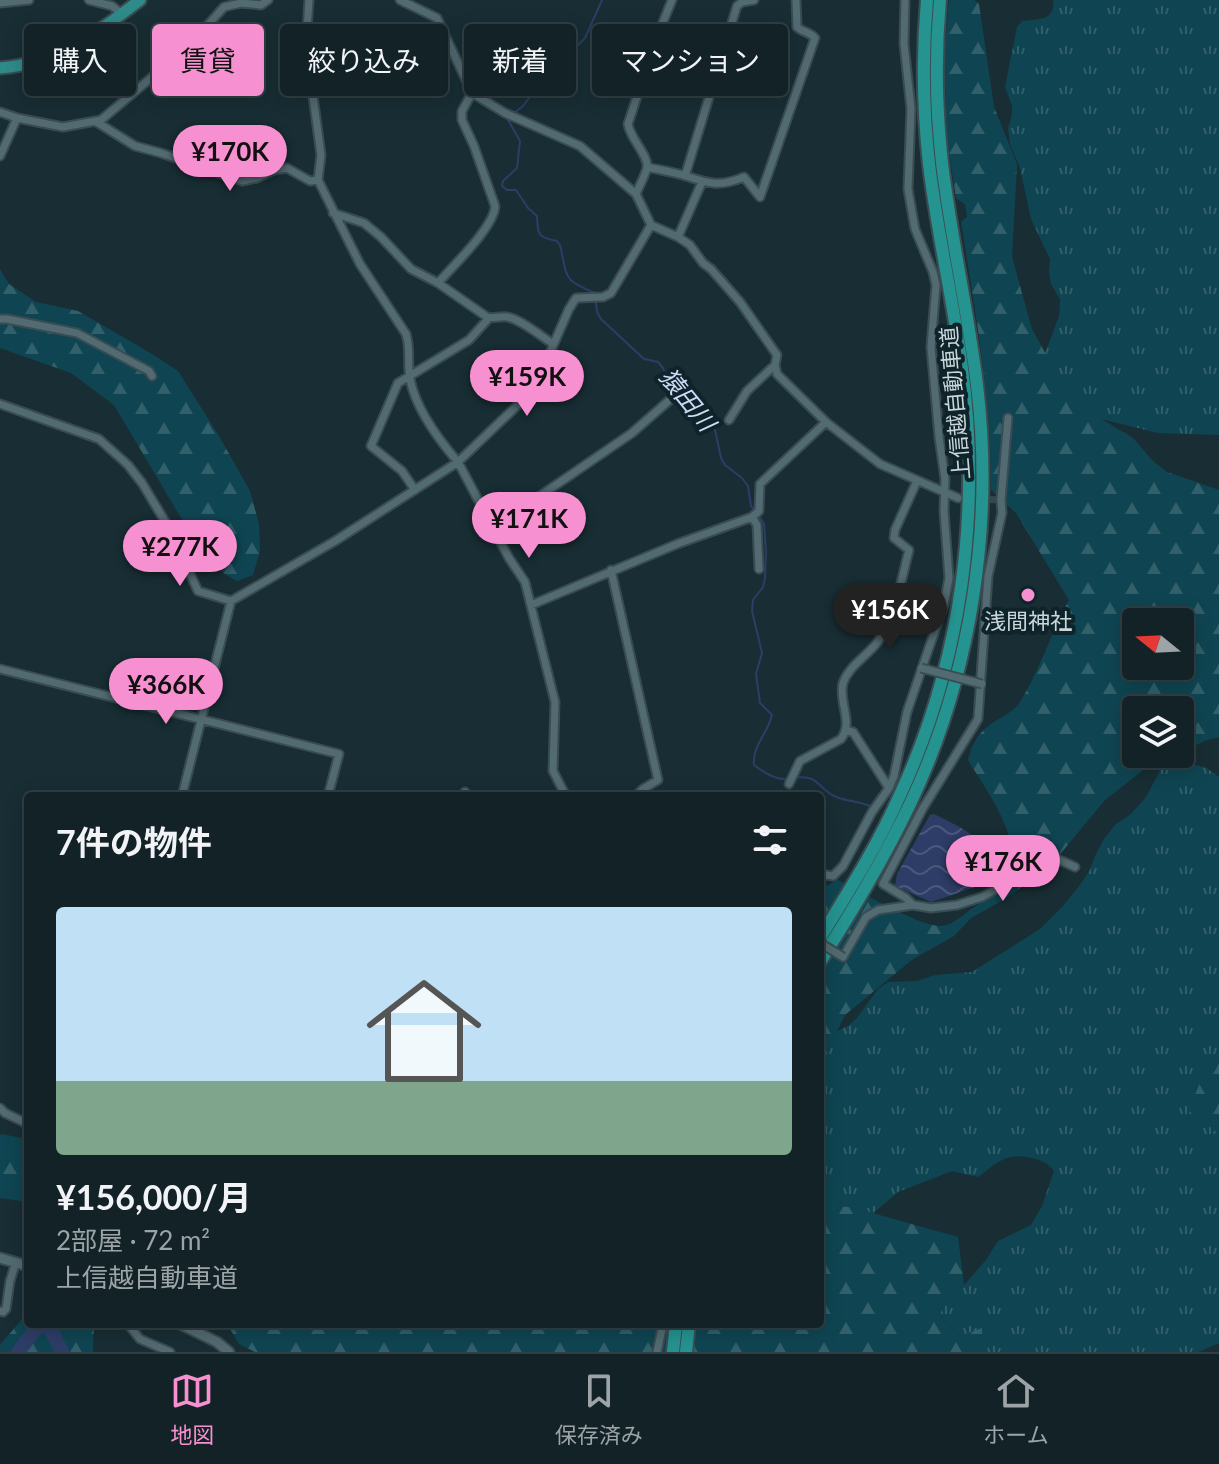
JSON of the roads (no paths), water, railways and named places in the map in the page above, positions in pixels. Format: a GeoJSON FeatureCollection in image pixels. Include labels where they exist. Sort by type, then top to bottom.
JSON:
{"type":"FeatureCollection","features":[{"type":"Feature","properties":{"kind":"highway"},"geometry":{"type":"LineString","coordinates":[[0,68],[32,63],[69,50],[140,0]]}},
{"type":"Feature","properties":{"kind":"highway","name":"上信越自動車道"},"geometry":{"type":"LineString","coordinates":[[824,933],[878,840],[913,766],[933,709],[950,645],[967,545],[970,455],[965,392],[925,128],[923,64],[927,0]]}},
{"type":"Feature","properties":{"kind":"highway","name":"上信越自動車道"},"geometry":{"type":"LineString","coordinates":[[824,955],[880,863],[924,774],[954,681],[976,580],[982,519],[982,437],[973,357],[942,161],[937,74],[940,0]]}},
{"type":"Feature","properties":{"kind":"highway"},"geometry":{"type":"LineString","coordinates":[[673,1352],[676,1328]]}},
{"type":"Feature","properties":{"kind":"highway"},"geometry":{"type":"LineString","coordinates":[[686,1352],[689,1328]]}},
{"type":"Feature","properties":{"kind":"street"},"geometry":{"type":"LineString","coordinates":[[0,3],[29,0]]}},
{"type":"Feature","properties":{"kind":"street"},"geometry":{"type":"LineString","coordinates":[[89,0],[112,6],[122,14]]}},
{"type":"Feature","properties":{"kind":"street"},"geometry":{"type":"LineString","coordinates":[[216,0],[224,7]]}},
{"type":"Feature","properties":{"kind":"street"},"geometry":{"type":"LineString","coordinates":[[0,112],[63,127],[101,120],[189,46],[224,7],[241,3],[261,5],[268,0]]}},
{"type":"Feature","properties":{"kind":"street"},"geometry":{"type":"LineString","coordinates":[[309,0],[306,45],[321,155],[318,180],[360,264],[406,334],[409,376],[419,405],[458,462],[525,582],[555,702],[553,771],[564,792]]}},
{"type":"Feature","properties":{"kind":"street"},"geometry":{"type":"LineString","coordinates":[[400,0],[437,18],[464,76]]}},
{"type":"Feature","properties":{"kind":"street"},"geometry":{"type":"LineString","coordinates":[[636,194],[647,160],[629,132],[628,124],[672,0]]}},
{"type":"Feature","properties":{"kind":"street"},"geometry":{"type":"LineString","coordinates":[[685,176],[737,6],[754,0]]}},
{"type":"Feature","properties":{"kind":"street"},"geometry":{"type":"LineString","coordinates":[[647,167],[702,182],[727,184],[744,177],[760,197],[815,38],[797,27],[796,0]]}},
{"type":"Feature","properties":{"kind":"street"},"geometry":{"type":"LineString","coordinates":[[824,875],[833,876],[843,866],[872,812],[889,788],[907,712],[944,604],[949,578],[943,491],[945,479],[931,347],[936,285],[915,229],[908,189],[911,109],[904,44],[905,0]]}},
{"type":"Feature","properties":{"kind":"street"},"geometry":{"type":"LineString","coordinates":[[438,283],[486,229],[495,213],[474,146],[462,120],[462,111],[470,96]]}},
{"type":"Feature","properties":{"kind":"street"},"geometry":{"type":"LineString","coordinates":[[477,96],[505,113],[580,146],[636,194],[651,225],[690,245],[740,302],[777,355],[777,374],[826,422],[880,464],[958,498]]}},
{"type":"Feature","properties":{"kind":"street"},"geometry":{"type":"LineString","coordinates":[[0,156],[17,118]]}},
{"type":"Feature","properties":{"kind":"street"},"geometry":{"type":"LineString","coordinates":[[95,121],[135,146],[242,181],[287,168],[310,181],[318,180]]}},
{"type":"Feature","properties":{"kind":"street"},"geometry":{"type":"LineString","coordinates":[[678,237],[702,182]]}},
{"type":"Feature","properties":{"kind":"street"},"geometry":{"type":"LineString","coordinates":[[333,213],[364,223],[411,269],[438,283],[489,318],[516,320],[553,344]]}},
{"type":"Feature","properties":{"kind":"street"},"geometry":{"type":"LineString","coordinates":[[183,792],[231,601],[335,541],[458,462],[523,400],[538,380],[576,298],[603,297],[611,293],[651,225]]}},
{"type":"Feature","properties":{"kind":"street"},"geometry":{"type":"LineString","coordinates":[[415,490],[388,457],[371,446],[398,383],[469,340],[489,318]]}},
{"type":"Feature","properties":{"kind":"street"},"geometry":{"type":"LineString","coordinates":[[0,319],[77,333],[149,371],[152,376]]}},
{"type":"Feature","properties":{"kind":"street"},"geometry":{"type":"LineString","coordinates":[[729,420],[747,391],[775,365]]}},
{"type":"Feature","properties":{"kind":"street"},"geometry":{"type":"LineString","coordinates":[[493,528],[632,433],[673,397]]}},
{"type":"Feature","properties":{"kind":"street"},"geometry":{"type":"LineString","coordinates":[[0,404],[99,439],[128,465],[142,483],[169,528],[198,591],[231,601]]}},
{"type":"Feature","properties":{"kind":"street"},"geometry":{"type":"LineString","coordinates":[[913,905],[883,884],[923,808],[978,719],[988,576],[1002,513],[1008,418]]}},
{"type":"Feature","properties":{"kind":"street"},"geometry":{"type":"LineString","coordinates":[[531,605],[611,570],[752,517],[759,511],[760,484],[826,422]]}},
{"type":"Feature","properties":{"kind":"street"},"geometry":{"type":"LineString","coordinates":[[789,784],[800,761],[841,739],[846,730],[844,680],[880,640],[897,600],[909,550],[894,538],[895,530],[917,481]]}},
{"type":"Feature","properties":{"kind":"street"},"geometry":{"type":"LineString","coordinates":[[752,517],[757,525],[759,569]]}},
{"type":"Feature","properties":{"kind":"street"},"geometry":{"type":"LineString","coordinates":[[611,570],[658,780],[640,792]]}},
{"type":"Feature","properties":{"kind":"street"},"geometry":{"type":"LineString","coordinates":[[921,668],[982,684]]}},
{"type":"Feature","properties":{"kind":"street"},"geometry":{"type":"LineString","coordinates":[[0,669],[339,754],[329,792]]}},
{"type":"Feature","properties":{"kind":"street"},"geometry":{"type":"LineString","coordinates":[[846,730],[853,732],[889,788]]}},
{"type":"Feature","properties":{"kind":"street"},"geometry":{"type":"LineString","coordinates":[[824,943],[843,957],[866,917],[878,910],[913,905],[931,908],[957,905],[989,894],[997,885],[1000,865],[1007,856],[1025,846],[1075,867]]}},
{"type":"Feature","properties":{"kind":"street"},"geometry":{"type":"LineString","coordinates":[[0,1108],[24,1122]]}},
{"type":"Feature","properties":{"kind":"street"},"geometry":{"type":"LineString","coordinates":[[0,1258],[24,1265]]}},
{"type":"Feature","properties":{"kind":"street"},"geometry":{"type":"LineString","coordinates":[[0,1311],[6,1309],[16,1262]]}},
{"type":"Feature","properties":{"kind":"street"},"geometry":{"type":"LineString","coordinates":[[131,1328],[140,1339],[170,1352]]}},
{"type":"Feature","properties":{"kind":"street"},"geometry":{"type":"LineString","coordinates":[[188,1328],[217,1342],[229,1352]]}},
{"type":"Feature","properties":{"kind":"street"},"geometry":{"type":"LineString","coordinates":[[657,1352],[662,1328]]}},
{"type":"Feature","properties":{"kind":"water"},"geometry":{"type":"Polygon","coordinates":[[[934,814],[986,845],[994,862],[987,883],[931,902],[895,886],[897,874],[930,815],[934,814]]]}},
{"type":"Feature","properties":{"kind":"waterway","name":"猿田川"},"geometry":{"type":"LineString","coordinates":[[514,113],[532,94],[546,69],[585,38],[602,0]]}},
{"type":"Feature","properties":{"kind":"waterway","name":"猿田川"},"geometry":{"type":"LineString","coordinates":[[509,117],[520,141],[517,168],[503,181],[502,186],[507,190],[516,190],[537,216],[540,234],[560,245],[568,276],[595,293],[601,319],[644,359],[658,362],[668,384],[683,393],[715,430],[721,458],[748,486],[751,506],[764,523],[765,578],[763,587],[753,600],[752,611],[762,653],[756,674],[760,703],[772,715],[755,752],[754,765],[774,777],[787,779]]}},
{"type":"Feature","properties":{"kind":"waterway"},"geometry":{"type":"LineString","coordinates":[[794,778],[809,778],[832,795],[870,806]]}},
{"type":"Feature","properties":{"kind":"waterway"},"geometry":{"type":"LineString","coordinates":[[18,1352],[36,1328]]}},
{"type":"Feature","properties":{"kind":"waterway"},"geometry":{"type":"LineString","coordinates":[[50,1328],[62,1352]]}},
{"type":"Feature","properties":{"kind":"tunnel"},"geometry":{"type":"LineString","coordinates":[[958,498],[1001,500]]}},
{"type":"Feature","properties":{"kind":"place","name":"浅間神社"},"geometry":{"type":"Point","coordinates":[1028,595]}}]}
